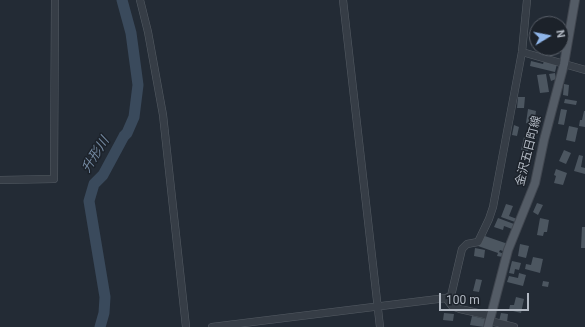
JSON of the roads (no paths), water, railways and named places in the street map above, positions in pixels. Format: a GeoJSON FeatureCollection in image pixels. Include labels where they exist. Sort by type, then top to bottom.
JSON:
{"type":"FeatureCollection","features":[{"type":"Feature","properties":{"kind":"main road","name":"金沢五日町線"},"geometry":{"type":"LineString","coordinates":[[490,321],[508,250],[535,183],[544,140],[564,64],[575,0]]}},
{"type":"Feature","properties":{"kind":"street"},"geometry":{"type":"LineString","coordinates":[[0,180],[54,179],[55,0]]}},
{"type":"Feature","properties":{"kind":"street"},"geometry":{"type":"LineString","coordinates":[[140,0],[148,32],[163,115],[186,327]]}},
{"type":"Feature","properties":{"kind":"street"},"geometry":{"type":"LineString","coordinates":[[343,0],[380,327]]}},
{"type":"Feature","properties":{"kind":"street"},"geometry":{"type":"LineString","coordinates":[[212,327],[446,298],[451,296],[462,249],[467,244],[478,242],[491,213],[522,52],[526,0]]}},
{"type":"Feature","properties":{"kind":"street"},"geometry":{"type":"LineString","coordinates":[[522,52],[585,70]]}},
{"type":"Feature","properties":{"kind":"street"},"geometry":{"type":"LineString","coordinates":[[446,298],[452,306],[460,310],[490,321],[514,327]]}},
{"type":"Feature","properties":{"kind":"waterway","name":"升形川"},"geometry":{"type":"LineString","coordinates":[[100,327],[104,313],[105,297],[89,201],[94,184],[103,175],[127,133],[134,117],[138,85],[131,33],[122,0]]}}]}
